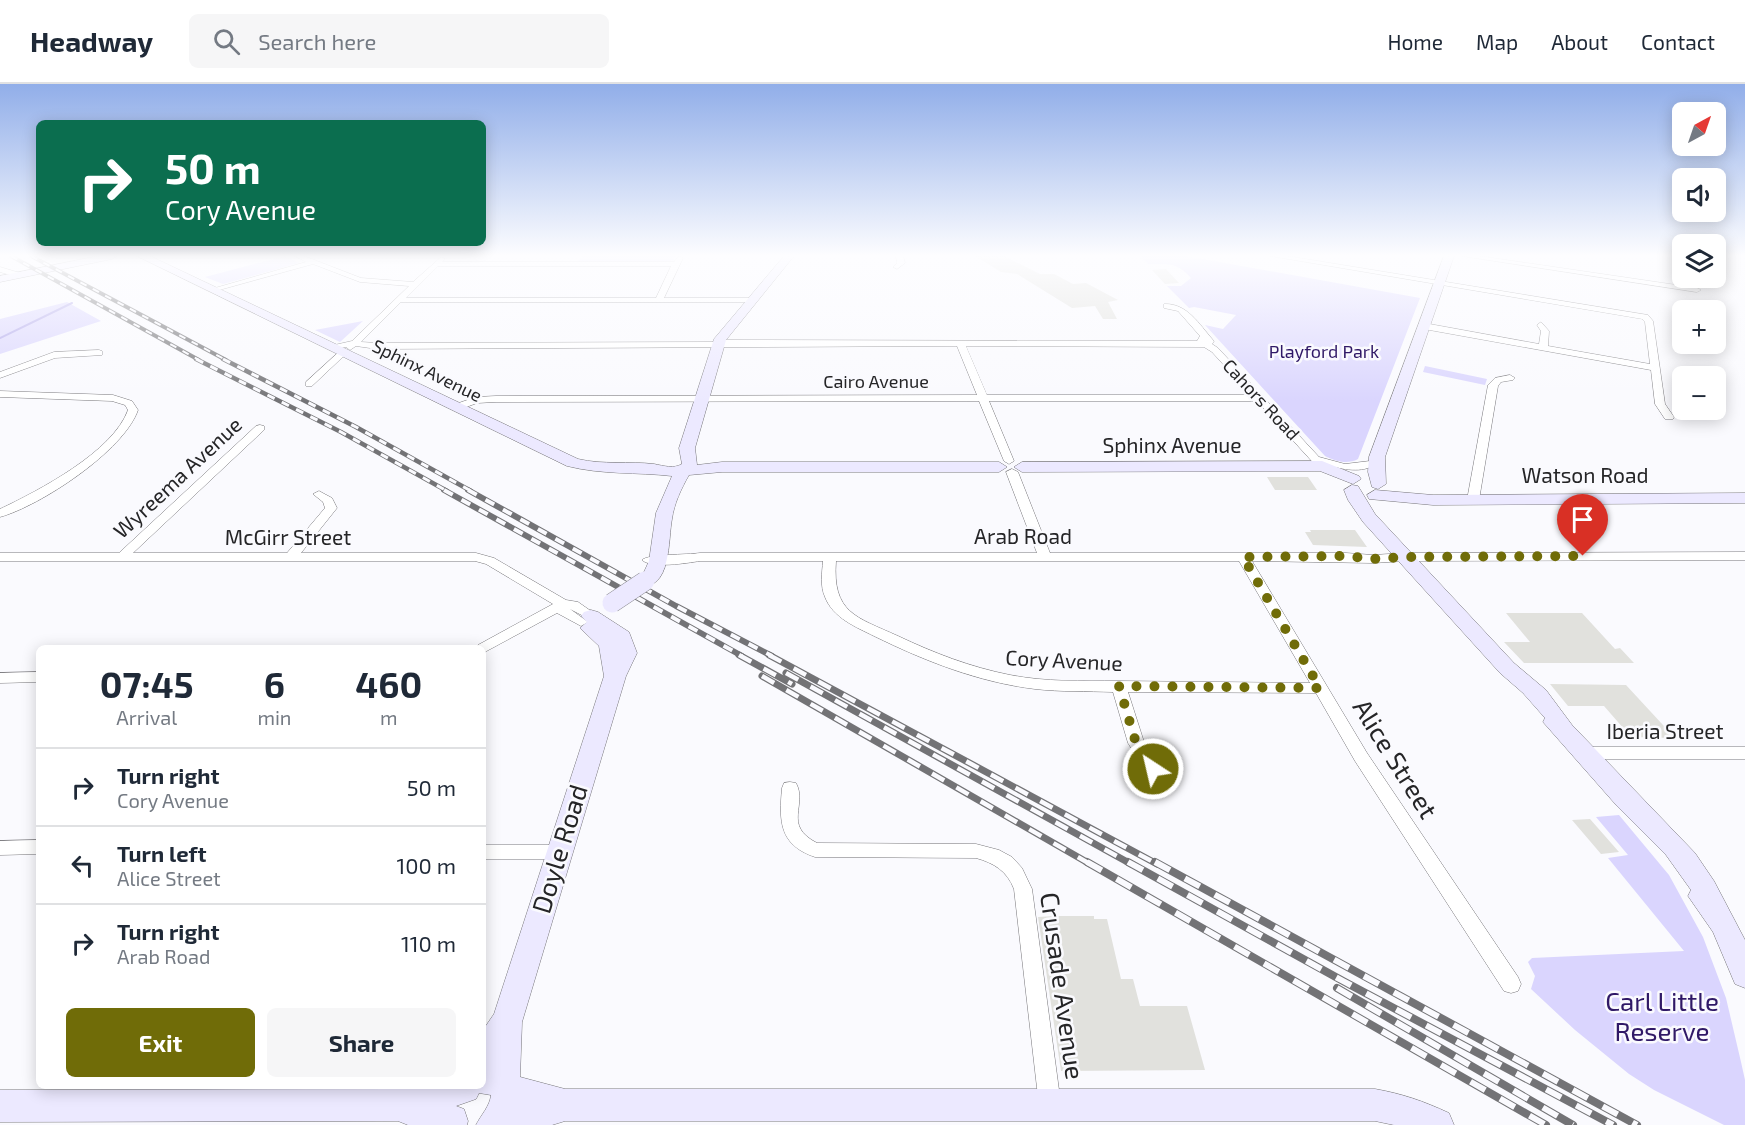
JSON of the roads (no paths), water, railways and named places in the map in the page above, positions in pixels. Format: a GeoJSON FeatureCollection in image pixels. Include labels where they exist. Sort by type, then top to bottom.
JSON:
{"type":"FeatureCollection","features":[{"type":"Feature","properties":{"kind":"street","name":"Sphinx Avenue"},"geometry":{"type":"LineString","coordinates":[[243,305],[573,462],[599,467],[1011,467],[1318,462]]}},
{"type":"Feature","properties":{"kind":"street"},"geometry":{"type":"LineString","coordinates":[[309,384],[338,350],[353,346],[392,305]]}},
{"type":"Feature","properties":{"kind":"street"},"geometry":{"type":"LineString","coordinates":[[586,619],[653,575],[654,557],[663,520],[718,344],[749,305]]}},
{"type":"Feature","properties":{"kind":"street"},"geometry":{"type":"LineString","coordinates":[[1353,483],[1374,460],[1431,305]]}},
{"type":"Feature","properties":{"kind":"street"},"geometry":{"type":"LineString","coordinates":[[1572,305],[1645,317],[1649,320],[1660,404],[1670,417]]}},
{"type":"Feature","properties":{"kind":"street","name":"Cahors Road"},"geometry":{"type":"LineString","coordinates":[[1167,306],[1181,309],[1205,339],[1333,477],[1353,483],[1354,496],[1365,513],[1507,668],[1513,679],[1548,717],[1563,729],[1650,825],[1691,884],[1712,906],[1741,957]]}},
{"type":"Feature","properties":{"kind":"street"},"geometry":{"type":"LineString","coordinates":[[1541,325],[1545,331],[1543,348]]}},
{"type":"Feature","properties":{"kind":"street"},"geometry":{"type":"LineString","coordinates":[[1424,326],[1656,368]]}},
{"type":"Feature","properties":{"kind":"street"},"geometry":{"type":"LineString","coordinates":[[354,343],[377,346],[960,343],[1205,339]]}},
{"type":"Feature","properties":{"kind":"street"},"geometry":{"type":"LineString","coordinates":[[960,343],[1045,557]]}},
{"type":"Feature","properties":{"kind":"street"},"geometry":{"type":"LineString","coordinates":[[0,375],[54,356],[99,353]]}},
{"type":"Feature","properties":{"kind":"street"},"geometry":{"type":"LineString","coordinates":[[1473,500],[1493,386],[1498,380],[1510,378]]}},
{"type":"Feature","properties":{"kind":"street"},"geometry":{"type":"LineString","coordinates":[[0,394],[108,397],[126,402],[133,410],[111,442],[93,460],[58,483],[0,513]]}},
{"type":"Feature","properties":{"kind":"street","name":"Cairo Avenue"},"geometry":{"type":"LineString","coordinates":[[460,408],[492,400],[1260,398]]}},
{"type":"Feature","properties":{"kind":"street","name":"Wyreema Avenue"},"geometry":{"type":"LineString","coordinates":[[122,557],[260,428]]}},
{"type":"Feature","properties":{"kind":"street"},"geometry":{"type":"LineString","coordinates":[[1365,513],[1366,503],[1377,491],[1374,460]]}},
{"type":"Feature","properties":{"kind":"street","name":"Cahors Road"},"geometry":{"type":"LineString","coordinates":[[1318,462],[1336,466],[1374,460]]}},
{"type":"Feature","properties":{"kind":"street","name":"Watson Road"},"geometry":{"type":"LineString","coordinates":[[1353,483],[1377,491],[1425,500],[1745,498]]}},
{"type":"Feature","properties":{"kind":"street"},"geometry":{"type":"LineString","coordinates":[[291,557],[331,508],[328,500],[319,494]]}},
{"type":"Feature","properties":{"kind":"street","name":"Arab Road"},"geometry":{"type":"LineString","coordinates":[[654,557],[1346,556],[1373,559],[1745,556]]}},
{"type":"Feature","properties":{"kind":"street","name":"McGirr Street"},"geometry":{"type":"LineString","coordinates":[[0,557],[476,557],[490,561],[563,604]]}},
{"type":"Feature","properties":{"kind":"street","name":"Cory Avenue"},"geometry":{"type":"LineString","coordinates":[[830,557],[828,586],[831,595],[842,610],[860,622],[939,661],[982,676],[1060,686],[1320,688]]}},
{"type":"Feature","properties":{"kind":"street","name":"Alice Street"},"geometry":{"type":"LineString","coordinates":[[1243,557],[1361,757],[1511,984]]}},
{"type":"Feature","properties":{"kind":"street"},"geometry":{"type":"LineString","coordinates":[[486,646],[563,604]]}},
{"type":"Feature","properties":{"kind":"street","name":"Doyle Road"},"geometry":{"type":"LineString","coordinates":[[486,1083],[615,676],[609,643],[586,619],[563,612],[563,604]]}},
{"type":"Feature","properties":{"kind":"street"},"geometry":{"type":"LineString","coordinates":[[0,678],[36,677]]}},
{"type":"Feature","properties":{"kind":"street"},"geometry":{"type":"LineString","coordinates":[[1119,686],[1136,743],[1153,769]]}},
{"type":"Feature","properties":{"kind":"street","name":"Iberia Street"},"geometry":{"type":"LineString","coordinates":[[1585,753],[1745,753]]}},
{"type":"Feature","properties":{"kind":"street","name":"Crusade Avenue"},"geometry":{"type":"LineString","coordinates":[[790,788],[788,821],[792,834],[803,845],[815,850],[976,851],[994,855],[1010,863],[1023,889],[1050,1105]]}},
{"type":"Feature","properties":{"kind":"street"},"geometry":{"type":"LineString","coordinates":[[0,848],[36,847]]}},
{"type":"Feature","properties":{"kind":"street"},"geometry":{"type":"LineString","coordinates":[[486,852],[558,852]]}},
{"type":"Feature","properties":{"kind":"street","name":"Doyle Road"},"geometry":{"type":"LineString","coordinates":[[486,1055],[507,1022]]}},
{"type":"Feature","properties":{"kind":"street"},"geometry":{"type":"LineString","coordinates":[[486,1086],[542,1097],[565,1105]]}},
{"type":"Feature","properties":{"kind":"street"},"geometry":{"type":"LineString","coordinates":[[486,1087],[508,1099],[505,1108],[493,1125]]}},
{"type":"Feature","properties":{"kind":"street"},"geometry":{"type":"LineString","coordinates":[[0,1106],[398,1105],[471,1089]]}},
{"type":"Feature","properties":{"kind":"street"},"geometry":{"type":"LineString","coordinates":[[398,1105],[453,1123],[453,1104],[480,1089]]}},
{"type":"Feature","properties":{"kind":"street"},"geometry":{"type":"LineString","coordinates":[[493,1125],[565,1105],[1050,1105],[1226,1115],[1375,1105],[1411,1112],[1437,1125]]}},
{"type":"Feature","properties":{"kind":"waterway"},"geometry":{"type":"LineString","coordinates":[[0,338],[69,305]]}},
{"type":"Feature","properties":{"kind":"railway"},"geometry":{"type":"LineString","coordinates":[[99,305],[199,360]]}},
{"type":"Feature","properties":{"kind":"railway"},"geometry":{"type":"LineString","coordinates":[[122,305],[226,360]]}},
{"type":"Feature","properties":{"kind":"railway"},"geometry":{"type":"LineString","coordinates":[[196,359],[341,432],[447,491]]}},
{"type":"Feature","properties":{"kind":"railway"},"geometry":{"type":"LineString","coordinates":[[223,359],[356,427],[471,491]]}},
{"type":"Feature","properties":{"kind":"railway"},"geometry":{"type":"LineString","coordinates":[[444,490],[742,656]]}},
{"type":"Feature","properties":{"kind":"railway"},"geometry":{"type":"LineString","coordinates":[[468,490],[676,606],[772,656]]}},
{"type":"Feature","properties":{"kind":"railway"},"geometry":{"type":"LineString","coordinates":[[739,655],[792,684]]}},
{"type":"Feature","properties":{"kind":"railway"},"geometry":{"type":"LineString","coordinates":[[769,655],[1157,864]]}},
{"type":"Feature","properties":{"kind":"railway"},"geometry":{"type":"LineString","coordinates":[[786,673],[1131,864]]}},
{"type":"Feature","properties":{"kind":"railway"},"geometry":{"type":"LineString","coordinates":[[762,676],[1090,864]]}},
{"type":"Feature","properties":{"kind":"railway"},"geometry":{"type":"LineString","coordinates":[[1087,862],[1546,1125]]}},
{"type":"Feature","properties":{"kind":"railway"},"geometry":{"type":"LineString","coordinates":[[1128,862],[1343,981],[1613,1125]]}},
{"type":"Feature","properties":{"kind":"railway"},"geometry":{"type":"LineString","coordinates":[[1155,862],[1637,1125]]}},
{"type":"Feature","properties":{"kind":"railway"},"geometry":{"type":"LineString","coordinates":[[1337,988],[1573,1125]]}},
{"type":"Feature","properties":{"kind":"park label","name":"Playford Park"},"geometry":{"type":"Point","coordinates":[1324,352]}},
{"type":"Feature","properties":{"kind":"park label","name":"Carl Little Reserve"},"geometry":{"type":"Point","coordinates":[1662,1017]}}]}
